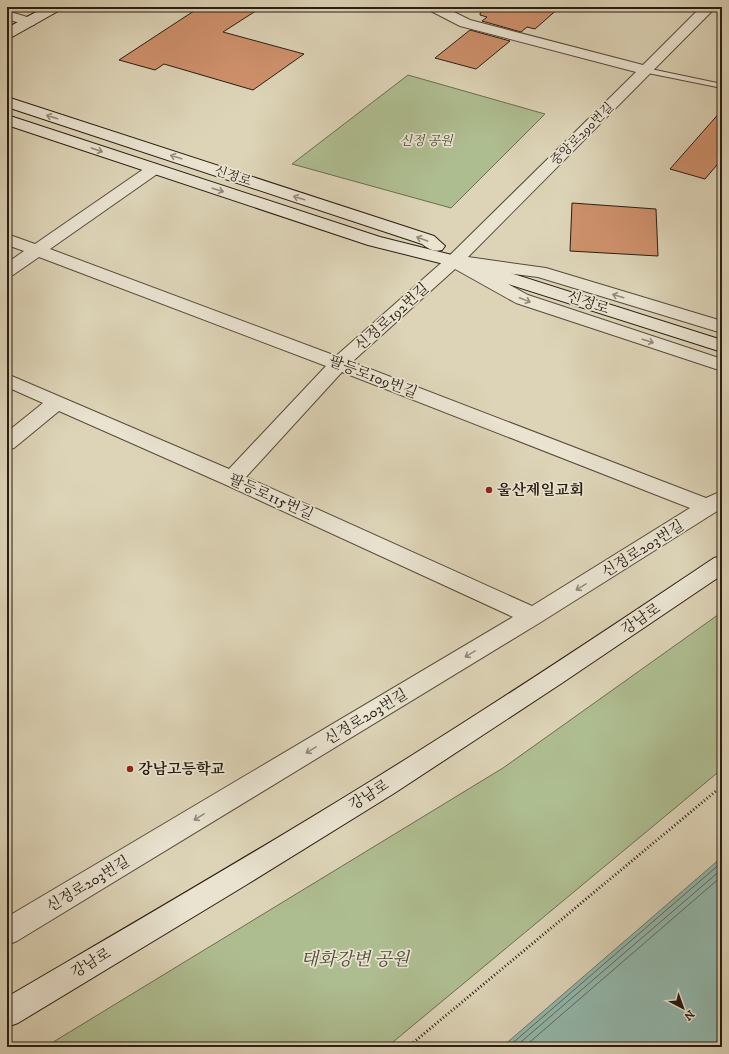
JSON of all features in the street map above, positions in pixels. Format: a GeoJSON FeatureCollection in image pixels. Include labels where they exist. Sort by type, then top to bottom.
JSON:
{"type":"FeatureCollection","features":[{"type":"Feature","properties":{"kind":"street"},"geometry":{"type":"LineString","coordinates":[[7,34],[55,7]]}},
{"type":"Feature","properties":{"kind":"street"},"geometry":{"type":"LineString","coordinates":[[434,7],[465,23],[646,70]]}},
{"type":"Feature","properties":{"kind":"street","name":"중앙로290번길"},"geometry":{"type":"LineString","coordinates":[[454,261],[709,7]]}},
{"type":"Feature","properties":{"kind":"street"},"geometry":{"type":"LineString","coordinates":[[7,15],[29,22]]}},
{"type":"Feature","properties":{"kind":"street","name":"신정로"},"geometry":{"type":"LineString","coordinates":[[7,102],[428,240],[454,261]]}},
{"type":"Feature","properties":{"kind":"street","name":"신정로"},"geometry":{"type":"LineString","coordinates":[[8,120],[374,241],[454,261],[722,346]]}},
{"type":"Feature","properties":{"kind":"street"},"geometry":{"type":"LineString","coordinates":[[7,271],[154,169]]}},
{"type":"Feature","properties":{"kind":"street"},"geometry":{"type":"LineString","coordinates":[[324,225],[368,235],[380,234],[381,230],[371,224],[342,212]]}},
{"type":"Feature","properties":{"kind":"street","name":"팔등로109번길"},"geometry":{"type":"LineString","coordinates":[[7,238],[339,364],[716,502]]}},
{"type":"Feature","properties":{"kind":"street"},"geometry":{"type":"LineString","coordinates":[[454,261],[540,272],[722,327]]}},
{"type":"Feature","properties":{"kind":"street"},"geometry":{"type":"LineString","coordinates":[[454,261],[522,299],[722,365]]}},
{"type":"Feature","properties":{"kind":"street","name":"신정로192번길"},"geometry":{"type":"LineString","coordinates":[[232,479],[339,364],[454,261]]}},
{"type":"Feature","properties":{"kind":"street","name":"팔등로115번길"},"geometry":{"type":"LineString","coordinates":[[7,380],[232,479],[533,616]]}},
{"type":"Feature","properties":{"kind":"street"},"geometry":{"type":"LineString","coordinates":[[7,442],[58,402]]}},
{"type":"Feature","properties":{"kind":"street","name":"신정로203번길"},"geometry":{"type":"LineString","coordinates":[[7,932],[533,616],[716,502]]}},
{"type":"Feature","properties":{"kind":"street","name":"강남로"},"geometry":{"type":"LineString","coordinates":[[7,1013],[271,856],[438,752],[591,653],[722,564]]}},
{"type":"Feature","properties":{"kind":"lane"},"geometry":{"type":"LineString","coordinates":[[646,70],[722,86]]}},
{"type":"Feature","properties":{"kind":"path"},"geometry":{"type":"LineString","coordinates":[[408,1047],[722,786]]}},
{"type":"Feature","properties":{"kind":"green space","name":"신정 공원"},"geometry":{"type":"Polygon","coordinates":[[[408,75],[545,114],[451,208],[292,164],[408,75]]]}},
{"type":"Feature","properties":{"kind":"green space","name":"태화강변 공원"},"geometry":{"type":"Polygon","coordinates":[[[722,612],[722,769],[387,1047],[45,1047],[503,768],[722,612]]]}},
{"type":"Feature","properties":{"kind":"water"},"geometry":{"type":"Polygon","coordinates":[[[722,857],[722,1047],[502,1047],[517,1034],[722,857]]]}},
{"type":"Feature","properties":{"kind":"building"},"geometry":{"type":"Polygon","coordinates":[[[200,7],[262,7],[223,32],[304,54],[253,90],[164,64],[155,70],[119,60],[200,7]]]}},
{"type":"Feature","properties":{"kind":"building"},"geometry":{"type":"Polygon","coordinates":[[[481,7],[560,7],[535,29],[527,27],[521,32],[482,21],[487,17],[480,15],[481,7]]]}},
{"type":"Feature","properties":{"kind":"building"},"geometry":{"type":"Polygon","coordinates":[[[470,30],[510,41],[476,69],[435,58],[470,30]]]}},
{"type":"Feature","properties":{"kind":"building"},"geometry":{"type":"Polygon","coordinates":[[[722,110],[722,159],[705,179],[670,169],[722,110]]]}},
{"type":"Feature","properties":{"kind":"building"},"geometry":{"type":"Polygon","coordinates":[[[572,203],[656,209],[658,256],[570,251],[572,203]]]}},
{"type":"Feature","properties":{"kind":"place","name":"울산제일교회"},"geometry":{"type":"Point","coordinates":[489,490]}},
{"type":"Feature","properties":{"kind":"place","name":"강남고등학교"},"geometry":{"type":"Point","coordinates":[130,769]}}]}
